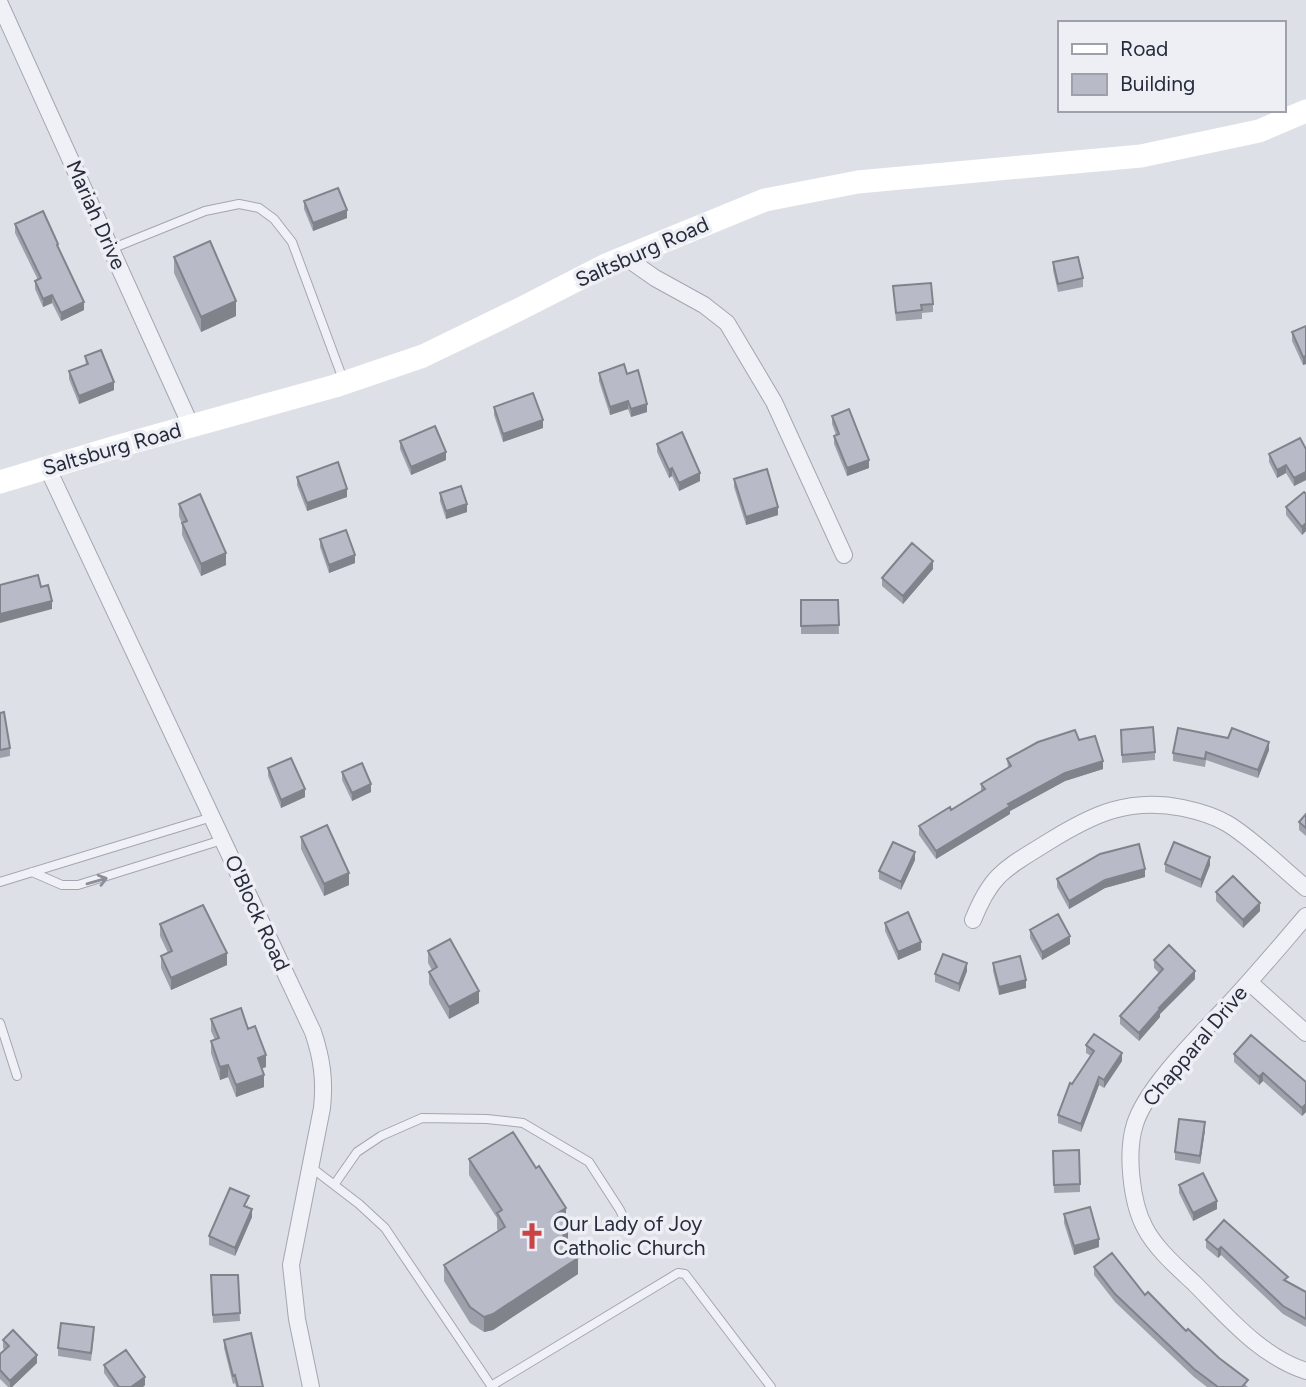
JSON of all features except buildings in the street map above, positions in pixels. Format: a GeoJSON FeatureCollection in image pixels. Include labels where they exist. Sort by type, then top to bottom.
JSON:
{"type":"FeatureCollection","features":[{"type":"Feature","properties":{"kind":"main road","name":"Saltsburg Road"},"geometry":{"type":"LineString","coordinates":[[0,482],[345,383],[423,356],[625,257],[765,200],[858,183],[1141,156],[1259,131],[1304,117]]}},
{"type":"Feature","properties":{"kind":"street","name":"Mariah Drive"},"geometry":{"type":"LineString","coordinates":[[0,4],[191,426]]}},
{"type":"Feature","properties":{"kind":"street"},"geometry":{"type":"LineString","coordinates":[[625,257],[655,278],[704,305],[727,323],[774,402],[844,555]]}},
{"type":"Feature","properties":{"kind":"street","name":"O'Block Road"},"geometry":{"type":"LineString","coordinates":[[47,467],[313,1031],[322,1058],[325,1083],[312,1168],[291,1265],[297,1319],[311,1387]]}},
{"type":"Feature","properties":{"kind":"street"},"geometry":{"type":"LineString","coordinates":[[973,920],[983,895],[1006,868],[1080,822],[1099,813],[1137,804],[1165,805],[1196,811],[1227,823],[1306,888]]}},
{"type":"Feature","properties":{"kind":"street","name":"Chapparal Drive"},"geometry":{"type":"LineString","coordinates":[[1306,916],[1179,1058],[1144,1103],[1134,1125],[1131,1147],[1132,1185],[1138,1209],[1146,1229],[1167,1256],[1251,1340],[1306,1371]]}},
{"type":"Feature","properties":{"kind":"street"},"geometry":{"type":"LineString","coordinates":[[1249,982],[1306,1033]]}},
{"type":"Feature","properties":{"kind":"lane"},"geometry":{"type":"LineString","coordinates":[[111,249],[205,211],[239,204],[259,208],[274,219],[292,242],[345,383]]}},
{"type":"Feature","properties":{"kind":"lane"},"geometry":{"type":"LineString","coordinates":[[0,882],[212,817]]}},
{"type":"Feature","properties":{"kind":"lane"},"geometry":{"type":"LineString","coordinates":[[32,872],[62,885],[78,886],[223,840]]}},
{"type":"Feature","properties":{"kind":"lane"},"geometry":{"type":"LineString","coordinates":[[0,1023],[17,1076]]}},
{"type":"Feature","properties":{"kind":"lane"},"geometry":{"type":"LineString","coordinates":[[334,1185],[357,1152],[381,1136],[422,1118],[486,1119],[523,1123],[589,1162],[620,1210],[630,1232]]}},
{"type":"Feature","properties":{"kind":"lane"},"geometry":{"type":"LineString","coordinates":[[312,1168],[359,1203],[385,1228],[491,1387],[678,1273],[685,1273],[771,1387]]}},
{"type":"Feature","properties":{"kind":"place","name":"Our Lady of Joy Catholic Church"},"geometry":{"type":"Point","coordinates":[532,1236]}}]}
